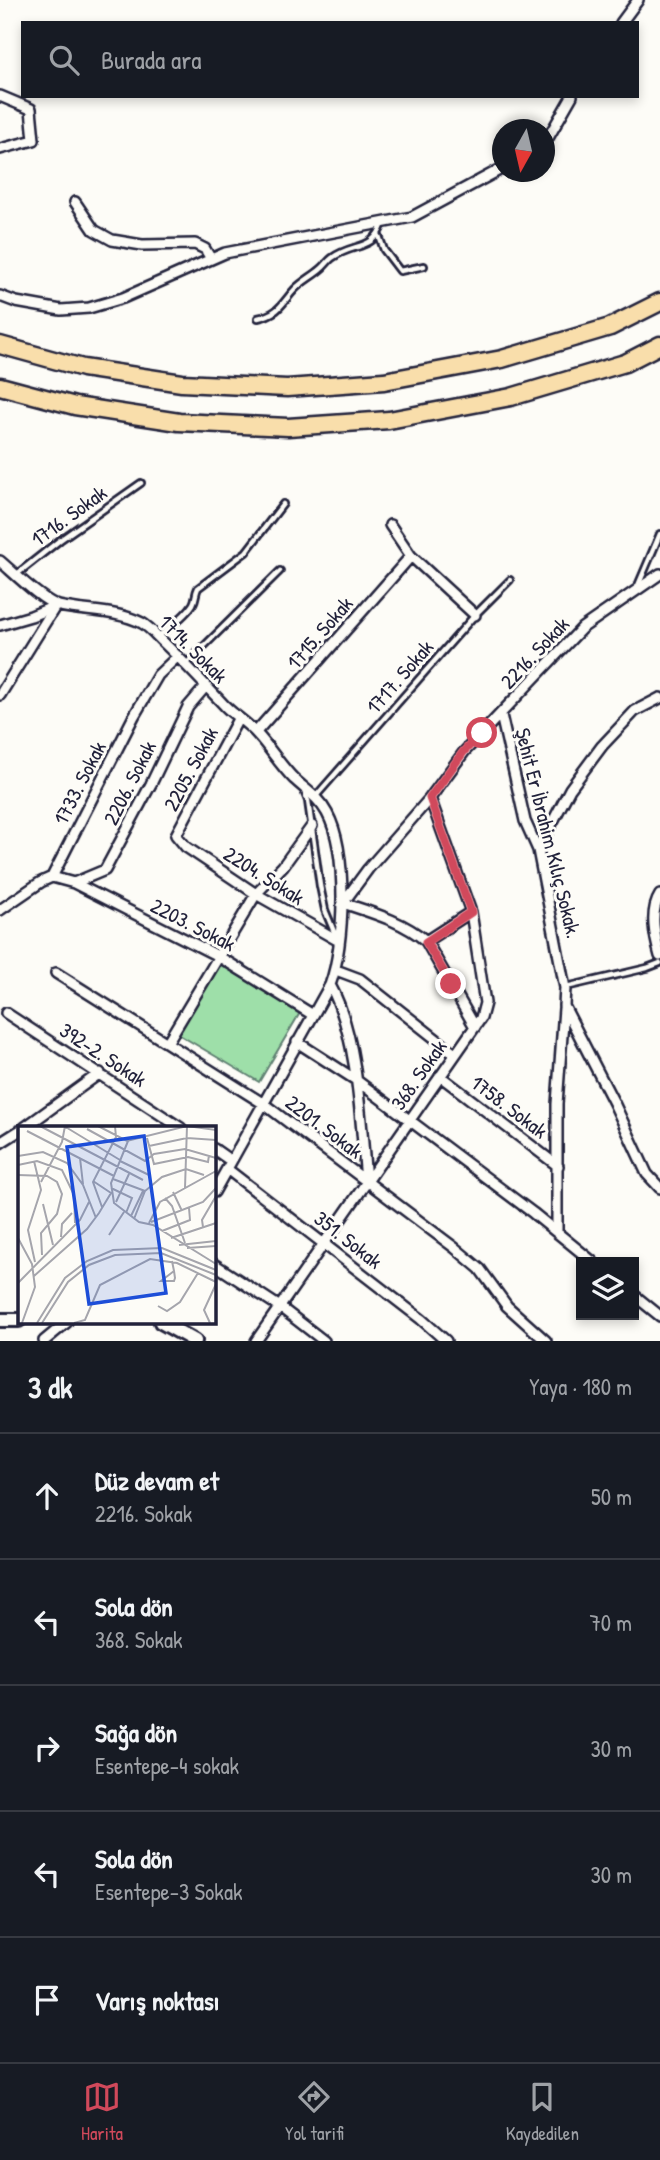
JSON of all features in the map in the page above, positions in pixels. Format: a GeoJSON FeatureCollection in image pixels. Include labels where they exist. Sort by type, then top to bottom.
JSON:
{"type":"FeatureCollection","features":[{"type":"Feature","properties":{"kind":"highway"},"geometry":{"type":"LineString","coordinates":[[502,359],[609,317],[660,289]]}},
{"type":"Feature","properties":{"kind":"highway"},"geometry":{"type":"LineString","coordinates":[[0,345],[83,368],[182,383],[287,388],[384,382],[502,359],[610,327],[660,302]]}},
{"type":"Feature","properties":{"kind":"highway"},"geometry":{"type":"LineString","coordinates":[[0,386],[75,406],[179,422],[288,427],[389,420],[498,399],[625,363],[660,346]]}},
{"type":"Feature","properties":{"kind":"street"},"geometry":{"type":"LineString","coordinates":[[622,21],[638,0]]}},
{"type":"Feature","properties":{"kind":"street"},"geometry":{"type":"LineString","coordinates":[[0,96],[31,110],[34,140],[0,149]]}},
{"type":"Feature","properties":{"kind":"street"},"geometry":{"type":"LineString","coordinates":[[555,126],[571,98]]}},
{"type":"Feature","properties":{"kind":"street"},"geometry":{"type":"LineString","coordinates":[[0,296],[16,302],[61,310],[89,308],[123,298],[225,253],[412,216],[492,173]]}},
{"type":"Feature","properties":{"kind":"street"},"geometry":{"type":"LineString","coordinates":[[75,202],[89,224],[106,238],[142,245],[195,244],[205,249],[211,259]]}},
{"type":"Feature","properties":{"kind":"street"},"geometry":{"type":"LineString","coordinates":[[390,525],[411,556],[475,615]]}},
{"type":"Feature","properties":{"kind":"street","name":"1715. Sokak"},"geometry":{"type":"LineString","coordinates":[[256,732],[411,556]]}},
{"type":"Feature","properties":{"kind":"street","name":"1714. Sokak"},"geometry":{"type":"LineString","coordinates":[[0,561],[56,606],[120,616],[143,624],[178,656],[238,719],[256,732],[300,785],[316,796],[333,827],[343,903],[336,970],[215,1190]]}},
{"type":"Feature","properties":{"kind":"street","name":"2216. Sokak"},"geometry":{"type":"LineString","coordinates":[[343,903],[368,869],[430,798],[464,751],[582,628],[660,574]]}},
{"type":"Feature","properties":{"kind":"street"},"geometry":{"type":"LineString","coordinates":[[0,625],[56,606]]}},
{"type":"Feature","properties":{"kind":"street"},"geometry":{"type":"LineString","coordinates":[[0,695],[56,606]]}},
{"type":"Feature","properties":{"kind":"street","name":"1733. Sokak"},"geometry":{"type":"LineString","coordinates":[[52,877],[134,716],[158,675],[178,656]]}},
{"type":"Feature","properties":{"kind":"street","name":"2206. Sokak"},"geometry":{"type":"LineString","coordinates":[[74,883],[105,870],[188,707],[206,686]]}},
{"type":"Feature","properties":{"kind":"street"},"geometry":{"type":"LineString","coordinates":[[538,850],[570,789],[601,747],[635,711],[660,698]]}},
{"type":"Feature","properties":{"kind":"street","name":"Şehit Er İbrahim Kılıç Sokak."},"geometry":{"type":"LineString","coordinates":[[501,715],[525,821],[538,850],[565,988],[557,1104],[557,1233]]}},
{"type":"Feature","properties":{"kind":"street","name":"2205. Sokak"},"geometry":{"type":"LineString","coordinates":[[176,835],[238,719]]}},
{"type":"Feature","properties":{"kind":"street","name":"368. Sokak"},"geometry":{"type":"LineString","coordinates":[[256,1341],[481,1018],[485,1003],[471,912],[430,798]]}},
{"type":"Feature","properties":{"kind":"street"},"geometry":{"type":"LineString","coordinates":[[167,1043],[256,894],[284,866],[312,826]]}},
{"type":"Feature","properties":{"kind":"street","name":"2204. Sokak"},"geometry":{"type":"LineString","coordinates":[[176,835],[186,847],[256,894],[339,942]]}},
{"type":"Feature","properties":{"kind":"street"},"geometry":{"type":"LineString","coordinates":[[0,911],[52,877]]}},
{"type":"Feature","properties":{"kind":"street","name":"2203. Sokak"},"geometry":{"type":"LineString","coordinates":[[52,877],[74,883],[218,956],[313,1015]]}},
{"type":"Feature","properties":{"kind":"street"},"geometry":{"type":"LineString","coordinates":[[660,895],[656,901],[654,932],[660,956]]}},
{"type":"Feature","properties":{"kind":"street"},"geometry":{"type":"LineString","coordinates":[[343,903],[390,918],[426,942],[475,1027]]}},
{"type":"Feature","properties":{"kind":"street"},"geometry":{"type":"LineString","coordinates":[[426,942],[471,912]]}},
{"type":"Feature","properties":{"kind":"street","name":"1758. Sokak"},"geometry":{"type":"LineString","coordinates":[[336,970],[360,979],[455,1054]]}},
{"type":"Feature","properties":{"kind":"street","name":"2201. Sokak"},"geometry":{"type":"LineString","coordinates":[[56,973],[264,1104],[456,1248],[480,1269],[507,1306],[546,1341]]}},
{"type":"Feature","properties":{"kind":"street"},"geometry":{"type":"LineString","coordinates":[[330,985],[337,996],[345,1023],[356,1080],[366,1181]]}},
{"type":"Feature","properties":{"kind":"street"},"geometry":{"type":"LineString","coordinates":[[564,1006],[647,1174],[660,1188]]}},
{"type":"Feature","properties":{"kind":"street","name":"392-2. Sokak"},"geometry":{"type":"LineString","coordinates":[[6,1013],[178,1126]]}},
{"type":"Feature","properties":{"kind":"street"},"geometry":{"type":"LineString","coordinates":[[297,1042],[410,1119],[587,1257]]}},
{"type":"Feature","properties":{"kind":"street"},"geometry":{"type":"LineString","coordinates":[[27,1126],[100,1073]]}},
{"type":"Feature","properties":{"kind":"street","name":"1758. Sokak"},"geometry":{"type":"LineString","coordinates":[[440,1076],[558,1166]]}},
{"type":"Feature","properties":{"kind":"street"},"geometry":{"type":"LineString","coordinates":[[0,1143],[18,1132]]}},
{"type":"Feature","properties":{"kind":"street"},"geometry":{"type":"LineString","coordinates":[[215,1150],[229,1165]]}},
{"type":"Feature","properties":{"kind":"street","name":"351. Sokak"},"geometry":{"type":"LineString","coordinates":[[229,1165],[446,1341]]}},
{"type":"Feature","properties":{"kind":"street"},"geometry":{"type":"LineString","coordinates":[[215,1265],[280,1307],[324,1341]]}},
{"type":"Feature","properties":{"kind":"street"},"geometry":{"type":"LineString","coordinates":[[639,1298],[660,1316]]}},
{"type":"Feature","properties":{"kind":"street"},"geometry":{"type":"LineString","coordinates":[[0,1320],[18,1320]]}},
{"type":"Feature","properties":{"kind":"street"},"geometry":{"type":"LineString","coordinates":[[44,1341],[65,1324]]}},
{"type":"Feature","properties":{"kind":"street"},"geometry":{"type":"LineString","coordinates":[[165,1324],[195,1341]]}},
{"type":"Feature","properties":{"kind":"lane"},"geometry":{"type":"LineString","coordinates":[[383,222],[379,236],[384,250],[400,271],[424,266]]}},
{"type":"Feature","properties":{"kind":"lane"},"geometry":{"type":"LineString","coordinates":[[258,318],[271,315],[295,289],[334,257],[370,243],[379,236]]}},
{"type":"Feature","properties":{"kind":"lane","name":"1716. Sokak"},"geometry":{"type":"LineString","coordinates":[[16,575],[60,540],[141,483]]}},
{"type":"Feature","properties":{"kind":"lane"},"geometry":{"type":"LineString","coordinates":[[158,637],[188,611],[195,601],[198,588],[246,552],[283,505]]}},
{"type":"Feature","properties":{"kind":"lane"},"geometry":{"type":"LineString","coordinates":[[636,590],[660,534]]}},
{"type":"Feature","properties":{"kind":"lane"},"geometry":{"type":"LineString","coordinates":[[185,665],[280,571]]}},
{"type":"Feature","properties":{"kind":"lane","name":"1717. Sokak"},"geometry":{"type":"LineString","coordinates":[[316,796],[475,615],[510,580]]}},
{"type":"Feature","properties":{"kind":"lane","name":"1714. Sokak"},"geometry":{"type":"LineString","coordinates":[[300,785],[308,801],[325,910],[339,942]]}},
{"type":"Feature","properties":{"kind":"lane"},"geometry":{"type":"LineString","coordinates":[[565,988],[660,963]]}},
{"type":"Feature","properties":{"kind":"green space"},"geometry":{"type":"Polygon","coordinates":[[[220,963],[301,1011],[259,1082],[178,1034],[220,963]]]}},
{"type":"Feature","properties":{"kind":"route"},"geometry":{"type":"LineString","coordinates":[[451,984],[426,942],[471,912],[430,798],[464,751],[482,733]]}}]}
